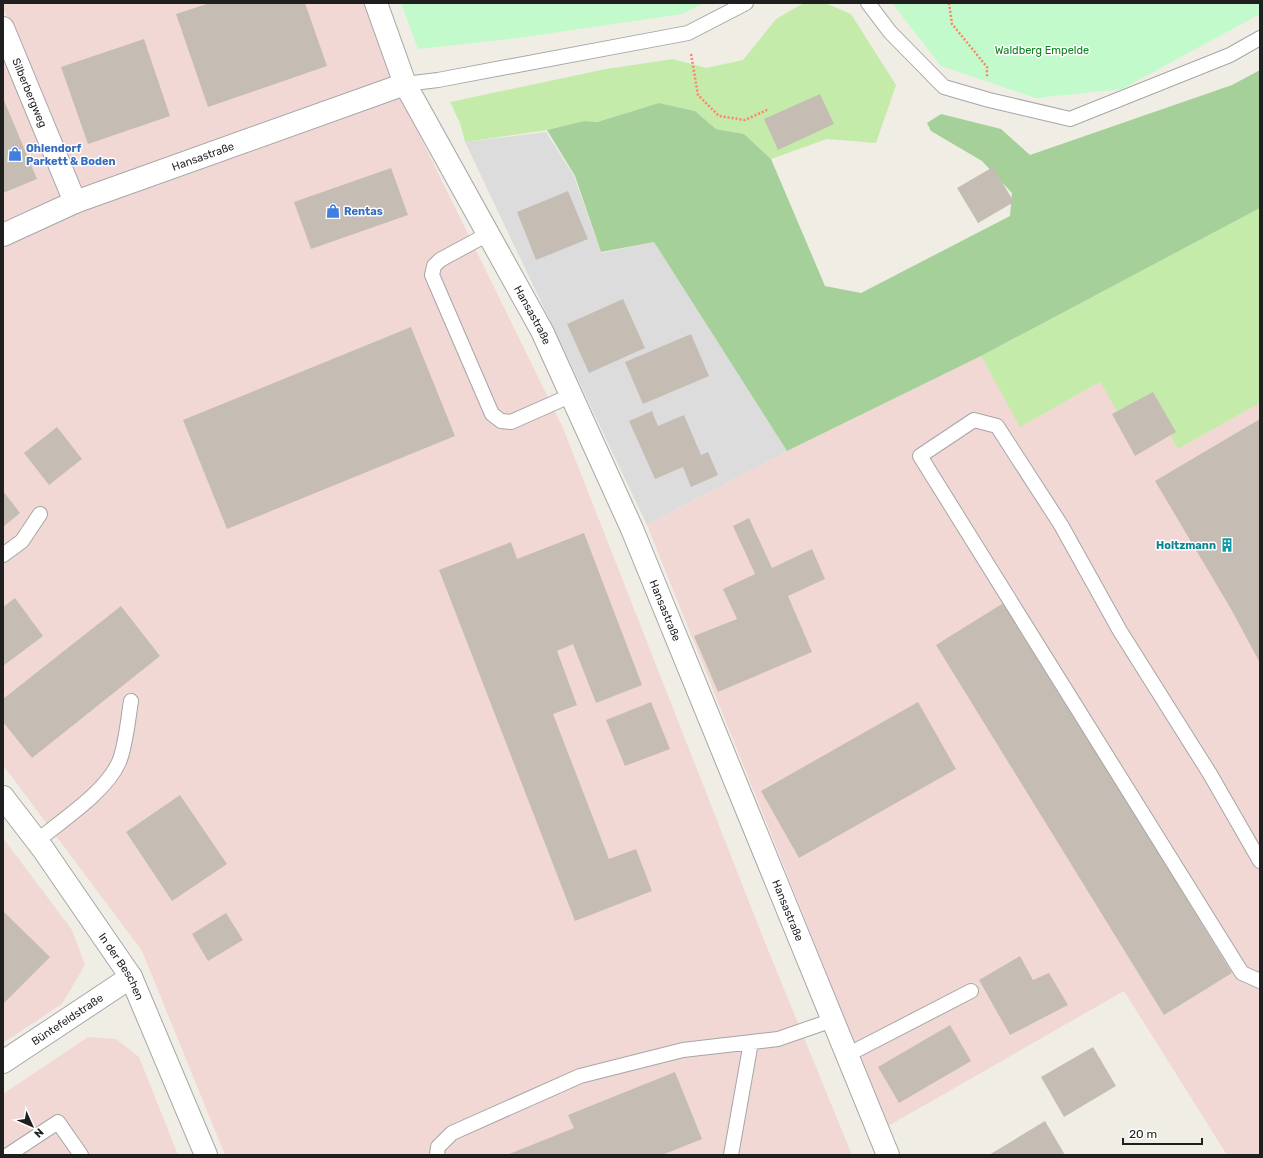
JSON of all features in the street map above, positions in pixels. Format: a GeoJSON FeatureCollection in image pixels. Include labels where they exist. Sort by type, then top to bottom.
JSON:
{"type":"FeatureCollection","features":[{"type":"Feature","properties":{"kind":"street","name":"Hansastraße"},"geometry":{"type":"LineString","coordinates":[[376,3],[405,84],[542,330],[632,529],[888,1155]]}},
{"type":"Feature","properties":{"kind":"street","name":"Silberbergweg"},"geometry":{"type":"LineString","coordinates":[[3,28],[75,202]]}},
{"type":"Feature","properties":{"kind":"street","name":"Hansastraße"},"geometry":{"type":"LineString","coordinates":[[3,235],[75,202],[405,84]]}},
{"type":"Feature","properties":{"kind":"street","name":"In der Beschen"},"geometry":{"type":"LineString","coordinates":[[3,797],[37,841],[131,977],[206,1155]]}},
{"type":"Feature","properties":{"kind":"street","name":"Büntefeldstraße"},"geometry":{"type":"LineString","coordinates":[[3,1062],[131,977]]}},
{"type":"Feature","properties":{"kind":"lane"},"geometry":{"type":"LineString","coordinates":[[405,84],[445,79],[688,33],[746,3]]}},
{"type":"Feature","properties":{"kind":"lane"},"geometry":{"type":"LineString","coordinates":[[868,3],[890,32],[944,86],[989,100],[1070,119],[1230,55],[1260,38]]}},
{"type":"Feature","properties":{"kind":"lane"},"geometry":{"type":"LineString","coordinates":[[488,234],[440,260],[434,266],[432,275],[492,414],[501,421],[511,422],[572,395]]}},
{"type":"Feature","properties":{"kind":"lane"},"geometry":{"type":"LineString","coordinates":[[1260,862],[1210,774],[1120,631],[1061,525],[997,426],[974,420],[920,456],[1242,973],[1260,982]]}},
{"type":"Feature","properties":{"kind":"lane"},"geometry":{"type":"LineString","coordinates":[[3,555],[22,540],[40,514]]}},
{"type":"Feature","properties":{"kind":"lane"},"geometry":{"type":"LineString","coordinates":[[37,841],[96,791],[115,769],[121,755],[131,701]]}},
{"type":"Feature","properties":{"kind":"lane"},"geometry":{"type":"LineString","coordinates":[[847,1055],[972,991]]}},
{"type":"Feature","properties":{"kind":"lane"},"geometry":{"type":"LineString","coordinates":[[437,1155],[438,1147],[452,1133],[580,1076],[683,1050],[778,1039],[833,1020]]}},
{"type":"Feature","properties":{"kind":"lane"},"geometry":{"type":"LineString","coordinates":[[731,1155],[751,1042]]}},
{"type":"Feature","properties":{"kind":"lane"},"geometry":{"type":"LineString","coordinates":[[8,1155],[58,1122],[80,1155]]}},
{"type":"Feature","properties":{"kind":"path"},"geometry":{"type":"LineString","coordinates":[[949,3],[952,24],[986,67],[989,100]]}},
{"type":"Feature","properties":{"kind":"path"},"geometry":{"type":"LineString","coordinates":[[688,33],[698,95],[719,116],[745,120],[769,109]]}},
{"type":"Feature","properties":{"kind":"shaded area"},"geometry":{"type":"Polygon","coordinates":[[[3,3],[371,3],[418,132],[563,428],[762,935],[852,1155],[225,1155],[142,951],[3,765],[3,54],[20,47],[3,8],[3,3]]]}},
{"type":"Feature","properties":{"kind":"shaded area"},"geometry":{"type":"Polygon","coordinates":[[[546,132],[574,176],[601,253],[654,242],[787,451],[647,525],[465,142],[546,132]]]}},
{"type":"Feature","properties":{"kind":"shaded area"},"geometry":{"type":"Polygon","coordinates":[[[981,356],[1021,426],[1100,382],[1148,397],[1178,449],[1260,403],[1260,1155],[1227,1155],[1124,991],[888,1126],[647,525],[787,451],[981,356]]]}},
{"type":"Feature","properties":{"kind":"shaded area"},"geometry":{"type":"Polygon","coordinates":[[[3,838],[72,930],[85,965],[62,1004],[3,1043],[3,838]]]}},
{"type":"Feature","properties":{"kind":"shaded area"},"geometry":{"type":"Polygon","coordinates":[[[88,1037],[116,1039],[139,1057],[178,1155],[3,1155],[3,1094],[88,1037]]]}},
{"type":"Feature","properties":{"kind":"green space"},"geometry":{"type":"Polygon","coordinates":[[[401,3],[705,3],[682,14],[518,38],[418,49],[401,3]]]}},
{"type":"Feature","properties":{"kind":"green space"},"geometry":{"type":"Polygon","coordinates":[[[804,3],[825,3],[851,14],[896,85],[876,143],[827,139],[771,159],[744,134],[716,129],[695,111],[659,103],[597,122],[584,121],[547,130],[465,142],[460,123],[450,102],[606,69],[673,59],[706,68],[743,60],[776,19],[804,3]]]}},
{"type":"Feature","properties":{"kind":"green space","name":"Waldberg Empelde"},"geometry":{"type":"Polygon","coordinates":[[[892,3],[1260,3],[1260,14],[1122,89],[1036,98],[941,66],[892,3]]]}},
{"type":"Feature","properties":{"kind":"green space"},"geometry":{"type":"Polygon","coordinates":[[[1260,70],[1260,208],[981,356],[787,451],[654,242],[601,252],[575,176],[547,130],[584,121],[597,122],[659,103],[695,111],[716,129],[744,134],[771,159],[825,286],[861,293],[1010,216],[1012,193],[982,161],[931,131],[927,123],[941,114],[1001,129],[1030,155],[1232,85],[1260,70]]]}},
{"type":"Feature","properties":{"kind":"green space"},"geometry":{"type":"Polygon","coordinates":[[[1260,208],[1260,403],[1178,449],[1148,397],[1119,414],[1100,382],[1020,427],[981,356],[1260,208]]]}},
{"type":"Feature","properties":{"kind":"building"},"geometry":{"type":"Polygon","coordinates":[[[210,3],[305,3],[327,66],[208,107],[176,14],[210,3]]]}},
{"type":"Feature","properties":{"kind":"building"},"geometry":{"type":"Polygon","coordinates":[[[144,39],[170,116],[88,144],[61,67],[144,39]]]}},
{"type":"Feature","properties":{"kind":"building"},"geometry":{"type":"Polygon","coordinates":[[[820,94],[834,124],[778,150],[764,119],[820,94]]]}},
{"type":"Feature","properties":{"kind":"building","name":"Ohlendorf Parkett & Boden"},"geometry":{"type":"Polygon","coordinates":[[[3,98],[37,179],[3,193],[3,98]]]}},
{"type":"Feature","properties":{"kind":"building"},"geometry":{"type":"Polygon","coordinates":[[[993,167],[1014,202],[978,223],[957,188],[993,167]]]}},
{"type":"Feature","properties":{"kind":"building"},"geometry":{"type":"Polygon","coordinates":[[[391,168],[408,215],[311,249],[294,202],[391,168]]]}},
{"type":"Feature","properties":{"kind":"building"},"geometry":{"type":"Polygon","coordinates":[[[568,191],[588,239],[536,260],[517,212],[568,191]]]}},
{"type":"Feature","properties":{"kind":"building"},"geometry":{"type":"Polygon","coordinates":[[[623,299],[645,348],[589,373],[567,324],[623,299]]]}},
{"type":"Feature","properties":{"kind":"building"},"geometry":{"type":"Polygon","coordinates":[[[411,327],[455,436],[227,529],[183,420],[411,327]]]}},
{"type":"Feature","properties":{"kind":"building"},"geometry":{"type":"Polygon","coordinates":[[[691,334],[709,376],[643,404],[625,362],[691,334]]]}},
{"type":"Feature","properties":{"kind":"building"},"geometry":{"type":"Polygon","coordinates":[[[1153,392],[1176,432],[1135,456],[1112,414],[1153,392]]]}},
{"type":"Feature","properties":{"kind":"building"},"geometry":{"type":"Polygon","coordinates":[[[652,411],[658,426],[684,415],[701,455],[708,452],[718,475],[691,487],[683,467],[655,479],[629,421],[652,411]]]}},
{"type":"Feature","properties":{"kind":"building","name":"Holtzmann"},"geometry":{"type":"Polygon","coordinates":[[[1260,419],[1260,663],[1231,609],[1155,481],[1260,419]]]}},
{"type":"Feature","properties":{"kind":"building"},"geometry":{"type":"Polygon","coordinates":[[[57,427],[82,459],[49,485],[24,453],[57,427]]]}},
{"type":"Feature","properties":{"kind":"building"},"geometry":{"type":"Polygon","coordinates":[[[3,491],[20,513],[3,527],[3,491]]]}},
{"type":"Feature","properties":{"kind":"building"},"geometry":{"type":"Polygon","coordinates":[[[749,518],[772,568],[812,549],[825,579],[788,596],[812,652],[718,692],[694,636],[737,619],[723,589],[755,574],[733,526],[749,518]]]}},
{"type":"Feature","properties":{"kind":"building"},"geometry":{"type":"Polygon","coordinates":[[[584,533],[642,685],[596,703],[573,644],[557,651],[577,705],[553,714],[609,859],[636,849],[652,891],[575,921],[439,570],[511,542],[517,559],[584,533]]]}},
{"type":"Feature","properties":{"kind":"building"},"geometry":{"type":"Polygon","coordinates":[[[15,598],[43,636],[3,666],[3,607],[15,598]]]}},
{"type":"Feature","properties":{"kind":"building"},"geometry":{"type":"Polygon","coordinates":[[[1005,602],[1232,973],[1164,1015],[936,645],[1005,602]]]}},
{"type":"Feature","properties":{"kind":"building"},"geometry":{"type":"Polygon","coordinates":[[[121,606],[160,656],[32,758],[3,722],[3,699],[121,606]]]}},
{"type":"Feature","properties":{"kind":"building"},"geometry":{"type":"Polygon","coordinates":[[[651,702],[670,749],[625,766],[606,720],[651,702]]]}},
{"type":"Feature","properties":{"kind":"building"},"geometry":{"type":"Polygon","coordinates":[[[918,702],[956,769],[799,858],[761,791],[918,702]]]}},
{"type":"Feature","properties":{"kind":"building"},"geometry":{"type":"Polygon","coordinates":[[[180,795],[227,864],[172,901],[126,832],[180,795]]]}},
{"type":"Feature","properties":{"kind":"building"},"geometry":{"type":"Polygon","coordinates":[[[3,911],[50,957],[3,1004],[3,911]]]}},
{"type":"Feature","properties":{"kind":"building"},"geometry":{"type":"Polygon","coordinates":[[[226,913],[243,940],[208,961],[192,934],[226,913]]]}},
{"type":"Feature","properties":{"kind":"building"},"geometry":{"type":"Polygon","coordinates":[[[1020,956],[1033,980],[1049,973],[1068,1005],[1010,1035],[979,980],[1020,956]]]}},
{"type":"Feature","properties":{"kind":"building"},"geometry":{"type":"Polygon","coordinates":[[[950,1025],[971,1061],[899,1103],[878,1067],[950,1025]]]}},
{"type":"Feature","properties":{"kind":"building"},"geometry":{"type":"Polygon","coordinates":[[[1093,1047],[1116,1086],[1064,1117],[1041,1077],[1093,1047]]]}},
{"type":"Feature","properties":{"kind":"building"},"geometry":{"type":"Polygon","coordinates":[[[675,1072],[702,1139],[662,1155],[507,1155],[574,1128],[568,1115],[675,1072]]]}},
{"type":"Feature","properties":{"kind":"building"},"geometry":{"type":"Polygon","coordinates":[[[1045,1121],[1065,1155],[989,1155],[1045,1121]]]}},
{"type":"Feature","properties":{"kind":"place","name":"Ohlendorf Parkett & Boden"},"geometry":{"type":"Point","coordinates":[15,154]}},
{"type":"Feature","properties":{"kind":"place","name":"Rentas"},"geometry":{"type":"Point","coordinates":[333,211]}},
{"type":"Feature","properties":{"kind":"place","name":"Holtzmann"},"geometry":{"type":"Point","coordinates":[1227,545]}}]}
